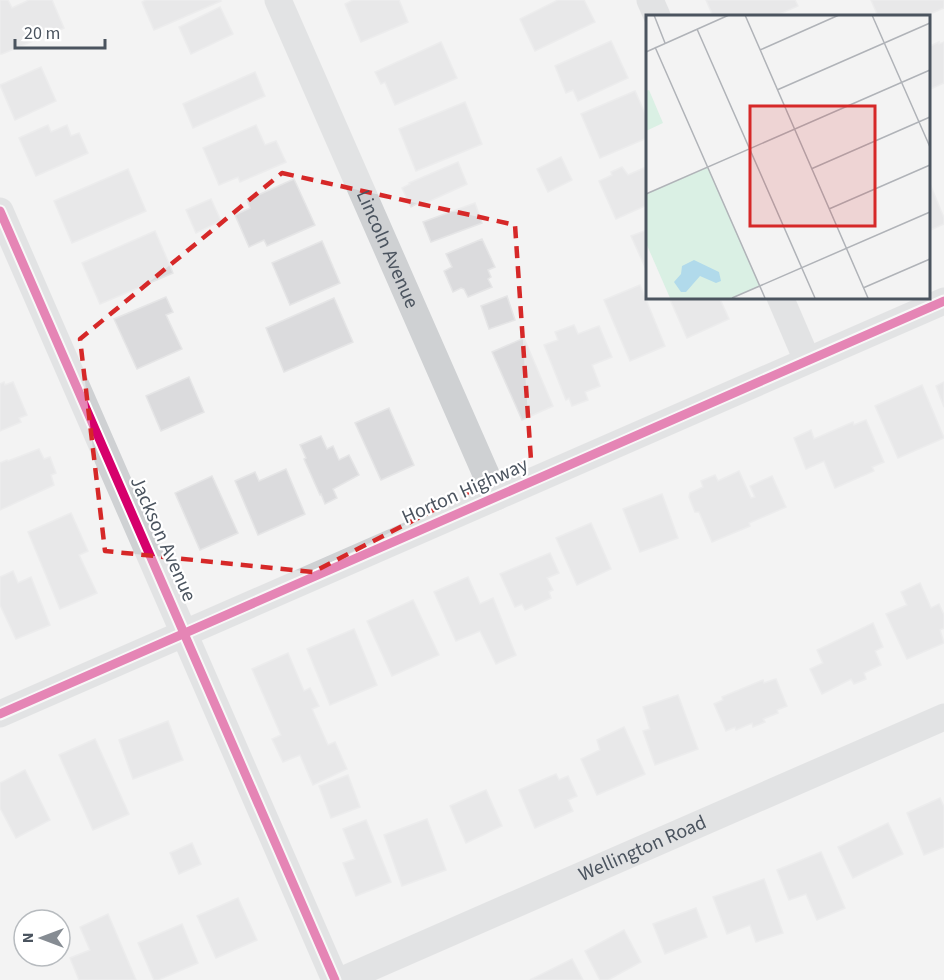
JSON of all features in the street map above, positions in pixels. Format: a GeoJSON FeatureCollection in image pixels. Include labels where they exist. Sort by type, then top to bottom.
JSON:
{"type":"FeatureCollection","features":[{"type":"Feature","properties":{"kind":"street","name":"Lincoln Avenue"},"geometry":{"type":"LineString","coordinates":[[278,0],[496,497]]}},
{"type":"Feature","properties":{"kind":"street"},"geometry":{"type":"LineString","coordinates":[[650,0],[657,15]]}},
{"type":"Feature","properties":{"kind":"street","name":"Jackson Avenue"},"geometry":{"type":"LineString","coordinates":[[0,211],[335,980]]}},
{"type":"Feature","properties":{"kind":"street"},"geometry":{"type":"LineString","coordinates":[[780,298],[807,360]]}},
{"type":"Feature","properties":{"kind":"street","name":"Horton Highway"},"geometry":{"type":"LineString","coordinates":[[0,714],[944,301]]}},
{"type":"Feature","properties":{"kind":"street","name":"Wellington Road"},"geometry":{"type":"LineString","coordinates":[[342,980],[944,717]]}},
{"type":"Feature","properties":{"kind":"highlighted area"},"geometry":{"type":"Polygon","coordinates":[[[282,173],[515,225],[531,460],[313,572],[105,551],[80,339],[282,173]]]}},
{"type":"Feature","properties":{"kind":"building"},"geometry":{"type":"Polygon","coordinates":[[[0,0],[8,0],[12,8],[29,0],[52,0],[64,28],[0,54],[0,0]]]}},
{"type":"Feature","properties":{"kind":"building"},"geometry":{"type":"Polygon","coordinates":[[[146,0],[221,1],[154,30],[142,2],[146,0]]]}},
{"type":"Feature","properties":{"kind":"building"},"geometry":{"type":"Polygon","coordinates":[[[353,0],[399,0],[408,22],[361,42],[345,4],[353,0]]]}},
{"type":"Feature","properties":{"kind":"building"},"geometry":{"type":"Polygon","coordinates":[[[558,0],[584,0],[595,22],[535,51],[520,19],[558,0]]]}},
{"type":"Feature","properties":{"kind":"building"},"geometry":{"type":"Polygon","coordinates":[[[706,0],[795,0],[798,6],[777,15],[713,15],[706,0]]]}},
{"type":"Feature","properties":{"kind":"building"},"geometry":{"type":"Polygon","coordinates":[[[871,0],[944,0],[944,8],[927,15],[878,15],[871,0]]]}},
{"type":"Feature","properties":{"kind":"building"},"geometry":{"type":"Polygon","coordinates":[[[220,7],[233,34],[191,54],[179,27],[220,7]]]}},
{"type":"Feature","properties":{"kind":"building"},"geometry":{"type":"Polygon","coordinates":[[[611,41],[628,78],[578,101],[573,90],[566,93],[555,66],[611,41]]]}},
{"type":"Feature","properties":{"kind":"building"},"geometry":{"type":"Polygon","coordinates":[[[441,42],[457,78],[395,105],[385,82],[381,84],[375,72],[441,42]]]}},
{"type":"Feature","properties":{"kind":"building"},"geometry":{"type":"Polygon","coordinates":[[[944,42],[944,83],[929,90],[929,47],[944,42]]]}},
{"type":"Feature","properties":{"kind":"building"},"geometry":{"type":"Polygon","coordinates":[[[41,67],[56,101],[15,120],[0,85],[41,67]]]}},
{"type":"Feature","properties":{"kind":"building"},"geometry":{"type":"Polygon","coordinates":[[[255,72],[265,96],[193,128],[183,104],[255,72]]]}},
{"type":"Feature","properties":{"kind":"building"},"geometry":{"type":"Polygon","coordinates":[[[635,91],[646,116],[646,138],[600,158],[581,114],[635,91]]]}},
{"type":"Feature","properties":{"kind":"building"},"geometry":{"type":"Polygon","coordinates":[[[465,102],[482,144],[416,171],[399,129],[465,102]]]}},
{"type":"Feature","properties":{"kind":"building"},"geometry":{"type":"Polygon","coordinates":[[[48,125],[51,132],[67,125],[71,136],[79,133],[88,153],[36,176],[19,138],[48,125]]]}},
{"type":"Feature","properties":{"kind":"building"},"geometry":{"type":"Polygon","coordinates":[[[256,125],[265,145],[276,141],[286,162],[240,182],[238,177],[219,185],[203,148],[256,125]]]}},
{"type":"Feature","properties":{"kind":"building"},"geometry":{"type":"Polygon","coordinates":[[[561,157],[572,180],[548,192],[537,169],[561,157]]]}},
{"type":"Feature","properties":{"kind":"building"},"geometry":{"type":"Polygon","coordinates":[[[458,162],[467,184],[419,206],[418,203],[411,207],[402,188],[458,162]]]}},
{"type":"Feature","properties":{"kind":"building"},"geometry":{"type":"Polygon","coordinates":[[[622,167],[628,175],[644,168],[646,171],[646,205],[616,219],[599,181],[612,175],[611,172],[622,167]]]}},
{"type":"Feature","properties":{"kind":"building"},"geometry":{"type":"Polygon","coordinates":[[[128,169],[146,211],[72,243],[54,201],[128,169]]]}},
{"type":"Feature","properties":{"kind":"building"},"geometry":{"type":"Polygon","coordinates":[[[294,179],[315,225],[267,246],[264,240],[249,247],[235,215],[250,208],[247,200],[294,179]]]}},
{"type":"Feature","properties":{"kind":"building"},"geometry":{"type":"Polygon","coordinates":[[[929,181],[944,218],[944,224],[929,231],[929,181]]]}},
{"type":"Feature","properties":{"kind":"building"},"geometry":{"type":"Polygon","coordinates":[[[211,199],[221,221],[196,233],[186,210],[211,199]]]}},
{"type":"Feature","properties":{"kind":"building"},"geometry":{"type":"Polygon","coordinates":[[[475,203],[482,223],[431,242],[423,222],[475,203]]]}},
{"type":"Feature","properties":{"kind":"building"},"geometry":{"type":"Polygon","coordinates":[[[646,230],[645,267],[631,236],[646,230]]]}},
{"type":"Feature","properties":{"kind":"building"},"geometry":{"type":"Polygon","coordinates":[[[155,231],[173,273],[100,304],[82,263],[155,231]]]}},
{"type":"Feature","properties":{"kind":"building"},"geometry":{"type":"Polygon","coordinates":[[[482,239],[495,267],[488,270],[491,277],[488,279],[492,287],[468,297],[461,288],[453,292],[444,271],[452,267],[446,254],[482,239]]]}},
{"type":"Feature","properties":{"kind":"building"},"geometry":{"type":"Polygon","coordinates":[[[322,241],[340,283],[290,305],[272,263],[322,241]]]}},
{"type":"Feature","properties":{"kind":"building"},"geometry":{"type":"Polygon","coordinates":[[[640,285],[665,346],[630,361],[604,300],[640,285]]]}},
{"type":"Feature","properties":{"kind":"building"},"geometry":{"type":"Polygon","coordinates":[[[507,296],[515,320],[489,329],[481,306],[507,296]]]}},
{"type":"Feature","properties":{"kind":"building"},"geometry":{"type":"Polygon","coordinates":[[[166,297],[173,312],[166,315],[182,349],[137,369],[114,319],[166,297]]]}},
{"type":"Feature","properties":{"kind":"building"},"geometry":{"type":"Polygon","coordinates":[[[334,298],[353,342],[284,372],[266,328],[334,298]]]}},
{"type":"Feature","properties":{"kind":"building"},"geometry":{"type":"Polygon","coordinates":[[[669,298],[719,298],[729,319],[687,338],[669,298]]]}},
{"type":"Feature","properties":{"kind":"building"},"geometry":{"type":"Polygon","coordinates":[[[574,325],[578,334],[599,326],[612,357],[592,365],[600,386],[585,392],[588,400],[572,406],[569,398],[566,400],[544,345],[558,340],[555,332],[574,325]]]}},
{"type":"Feature","properties":{"kind":"building"},"geometry":{"type":"Polygon","coordinates":[[[524,338],[553,406],[522,420],[492,352],[524,338]]]}},
{"type":"Feature","properties":{"kind":"building"},"geometry":{"type":"Polygon","coordinates":[[[189,377],[204,412],[161,431],[146,396],[189,377]]]}},
{"type":"Feature","properties":{"kind":"building"},"geometry":{"type":"Polygon","coordinates":[[[4,382],[5,385],[13,382],[27,415],[19,418],[21,422],[0,431],[0,384],[4,382]]]}},
{"type":"Feature","properties":{"kind":"building"},"geometry":{"type":"Polygon","coordinates":[[[944,382],[944,407],[936,386],[944,382]]]}},
{"type":"Feature","properties":{"kind":"building"},"geometry":{"type":"Polygon","coordinates":[[[922,385],[944,438],[898,458],[875,406],[922,385]]]}},
{"type":"Feature","properties":{"kind":"building"},"geometry":{"type":"Polygon","coordinates":[[[389,408],[414,465],[381,480],[355,423],[389,408]]]}},
{"type":"Feature","properties":{"kind":"building"},"geometry":{"type":"Polygon","coordinates":[[[866,420],[884,462],[872,467],[874,471],[835,488],[824,461],[806,469],[794,438],[811,430],[814,439],[853,422],[854,425],[866,420]]]}},
{"type":"Feature","properties":{"kind":"building"},"geometry":{"type":"Polygon","coordinates":[[[321,436],[327,449],[333,446],[339,460],[349,455],[359,475],[333,489],[337,498],[325,504],[300,445],[321,436]]]}},
{"type":"Feature","properties":{"kind":"building"},"geometry":{"type":"Polygon","coordinates":[[[39,449],[44,459],[50,457],[56,473],[51,475],[54,485],[0,510],[0,463],[39,449]]]}},
{"type":"Feature","properties":{"kind":"building"},"geometry":{"type":"Polygon","coordinates":[[[286,469],[305,514],[258,535],[235,481],[255,472],[259,481],[286,469]]]}},
{"type":"Feature","properties":{"kind":"building"},"geometry":{"type":"Polygon","coordinates":[[[739,471],[751,498],[755,497],[750,486],[772,476],[786,507],[712,542],[699,512],[695,512],[689,497],[690,493],[703,487],[701,481],[715,475],[718,481],[739,471]]]}},
{"type":"Feature","properties":{"kind":"building"},"geometry":{"type":"Polygon","coordinates":[[[212,476],[238,533],[200,550],[175,493],[212,476]]]}},
{"type":"Feature","properties":{"kind":"building"},"geometry":{"type":"Polygon","coordinates":[[[662,494],[678,538],[640,552],[623,509],[662,494]]]}},
{"type":"Feature","properties":{"kind":"building"},"geometry":{"type":"Polygon","coordinates":[[[71,513],[88,551],[79,555],[97,593],[60,609],[28,532],[71,513]]]}},
{"type":"Feature","properties":{"kind":"building"},"geometry":{"type":"Polygon","coordinates":[[[591,523],[611,569],[577,585],[556,538],[591,523]]]}},
{"type":"Feature","properties":{"kind":"building"},"geometry":{"type":"Polygon","coordinates":[[[550,553],[559,573],[547,578],[553,590],[549,592],[551,598],[525,610],[522,604],[515,607],[500,574],[550,553]]]}},
{"type":"Feature","properties":{"kind":"building"},"geometry":{"type":"Polygon","coordinates":[[[13,571],[18,583],[31,577],[50,625],[16,639],[0,605],[0,577],[13,571]]]}},
{"type":"Feature","properties":{"kind":"building"},"geometry":{"type":"Polygon","coordinates":[[[468,577],[480,604],[493,598],[516,655],[496,664],[480,631],[456,641],[434,592],[468,577]]]}},
{"type":"Feature","properties":{"kind":"building"},"geometry":{"type":"Polygon","coordinates":[[[920,583],[931,608],[939,604],[944,615],[944,628],[940,630],[944,643],[907,659],[886,614],[907,605],[901,592],[920,583]]]}},
{"type":"Feature","properties":{"kind":"building"},"geometry":{"type":"Polygon","coordinates":[[[413,600],[439,655],[392,676],[367,621],[413,600]]]}},
{"type":"Feature","properties":{"kind":"building"},"geometry":{"type":"Polygon","coordinates":[[[873,623],[883,647],[875,651],[881,665],[864,673],[866,679],[854,684],[851,679],[822,694],[810,669],[823,663],[817,650],[873,623]]]}},
{"type":"Feature","properties":{"kind":"building"},"geometry":{"type":"Polygon","coordinates":[[[354,629],[377,685],[330,705],[307,649],[354,629]]]}},
{"type":"Feature","properties":{"kind":"building"},"geometry":{"type":"Polygon","coordinates":[[[288,653],[304,691],[310,688],[319,706],[312,709],[328,745],[335,742],[347,769],[313,785],[300,755],[283,762],[272,739],[281,735],[252,669],[288,653]]]}},
{"type":"Feature","properties":{"kind":"building"},"geometry":{"type":"Polygon","coordinates":[[[776,679],[787,706],[777,710],[778,713],[763,719],[765,722],[753,727],[752,723],[736,730],[735,727],[726,731],[714,704],[723,700],[722,697],[763,680],[764,683],[776,679]]]}},
{"type":"Feature","properties":{"kind":"building"},"geometry":{"type":"Polygon","coordinates":[[[678,695],[698,749],[655,765],[643,731],[650,729],[643,707],[678,695]]]}},
{"type":"Feature","properties":{"kind":"building"},"geometry":{"type":"Polygon","coordinates":[[[168,721],[183,760],[133,779],[119,740],[168,721]]]}},
{"type":"Feature","properties":{"kind":"building"},"geometry":{"type":"Polygon","coordinates":[[[624,727],[645,774],[597,795],[581,759],[600,750],[597,740],[624,727]]]}},
{"type":"Feature","properties":{"kind":"building"},"geometry":{"type":"Polygon","coordinates":[[[95,739],[129,814],[93,830],[59,755],[95,739]]]}},
{"type":"Feature","properties":{"kind":"building"},"geometry":{"type":"Polygon","coordinates":[[[25,770],[50,820],[16,838],[0,808],[0,783],[25,770]]]}},
{"type":"Feature","properties":{"kind":"building"},"geometry":{"type":"Polygon","coordinates":[[[556,774],[559,780],[568,776],[577,796],[568,800],[573,811],[535,828],[519,790],[556,774]]]}},
{"type":"Feature","properties":{"kind":"building"},"geometry":{"type":"Polygon","coordinates":[[[348,775],[360,807],[331,818],[319,786],[348,775]]]}},
{"type":"Feature","properties":{"kind":"building"},"geometry":{"type":"Polygon","coordinates":[[[486,790],[502,826],[466,843],[450,806],[486,790]]]}},
{"type":"Feature","properties":{"kind":"building"},"geometry":{"type":"Polygon","coordinates":[[[940,798],[944,807],[944,847],[924,855],[907,813],[940,798]]]}},
{"type":"Feature","properties":{"kind":"building"},"geometry":{"type":"Polygon","coordinates":[[[427,819],[446,870],[402,886],[384,835],[427,819]]]}},
{"type":"Feature","properties":{"kind":"building"},"geometry":{"type":"Polygon","coordinates":[[[366,820],[391,882],[356,896],[343,863],[355,859],[343,829],[366,820]]]}},
{"type":"Feature","properties":{"kind":"building"},"geometry":{"type":"Polygon","coordinates":[[[888,823],[903,854],[853,878],[838,847],[888,823]]]}},
{"type":"Feature","properties":{"kind":"building"},"geometry":{"type":"Polygon","coordinates":[[[192,843],[201,864],[179,874],[170,853],[192,843]]]}},
{"type":"Feature","properties":{"kind":"building"},"geometry":{"type":"Polygon","coordinates":[[[821,852],[845,908],[817,920],[806,894],[789,900],[777,870],[821,852]]]}},
{"type":"Feature","properties":{"kind":"building"},"geometry":{"type":"Polygon","coordinates":[[[764,879],[783,933],[756,942],[750,925],[727,934],[713,897],[764,879]]]}},
{"type":"Feature","properties":{"kind":"building"},"geometry":{"type":"Polygon","coordinates":[[[238,898],[257,940],[216,958],[197,916],[238,898]]]}},
{"type":"Feature","properties":{"kind":"building"},"geometry":{"type":"Polygon","coordinates":[[[696,908],[707,937],[665,954],[653,924],[696,908]]]}},
{"type":"Feature","properties":{"kind":"building"},"geometry":{"type":"Polygon","coordinates":[[[108,914],[136,980],[79,980],[72,957],[90,950],[80,927],[108,914]]]}},
{"type":"Feature","properties":{"kind":"building"},"geometry":{"type":"Polygon","coordinates":[[[182,924],[198,963],[154,980],[138,943],[182,924]]]}},
{"type":"Feature","properties":{"kind":"building"},"geometry":{"type":"Polygon","coordinates":[[[624,930],[641,962],[608,980],[600,980],[585,951],[624,930]]]}},
{"type":"Feature","properties":{"kind":"building"},"geometry":{"type":"Polygon","coordinates":[[[572,959],[583,980],[530,980],[572,959]]]}},
{"type":"Feature","properties":{"kind":"cycle path"},"geometry":{"type":"LineString","coordinates":[[0,211],[335,980]]}},
{"type":"Feature","properties":{"kind":"cycle path"},"geometry":{"type":"LineString","coordinates":[[0,714],[944,301]]}}]}
